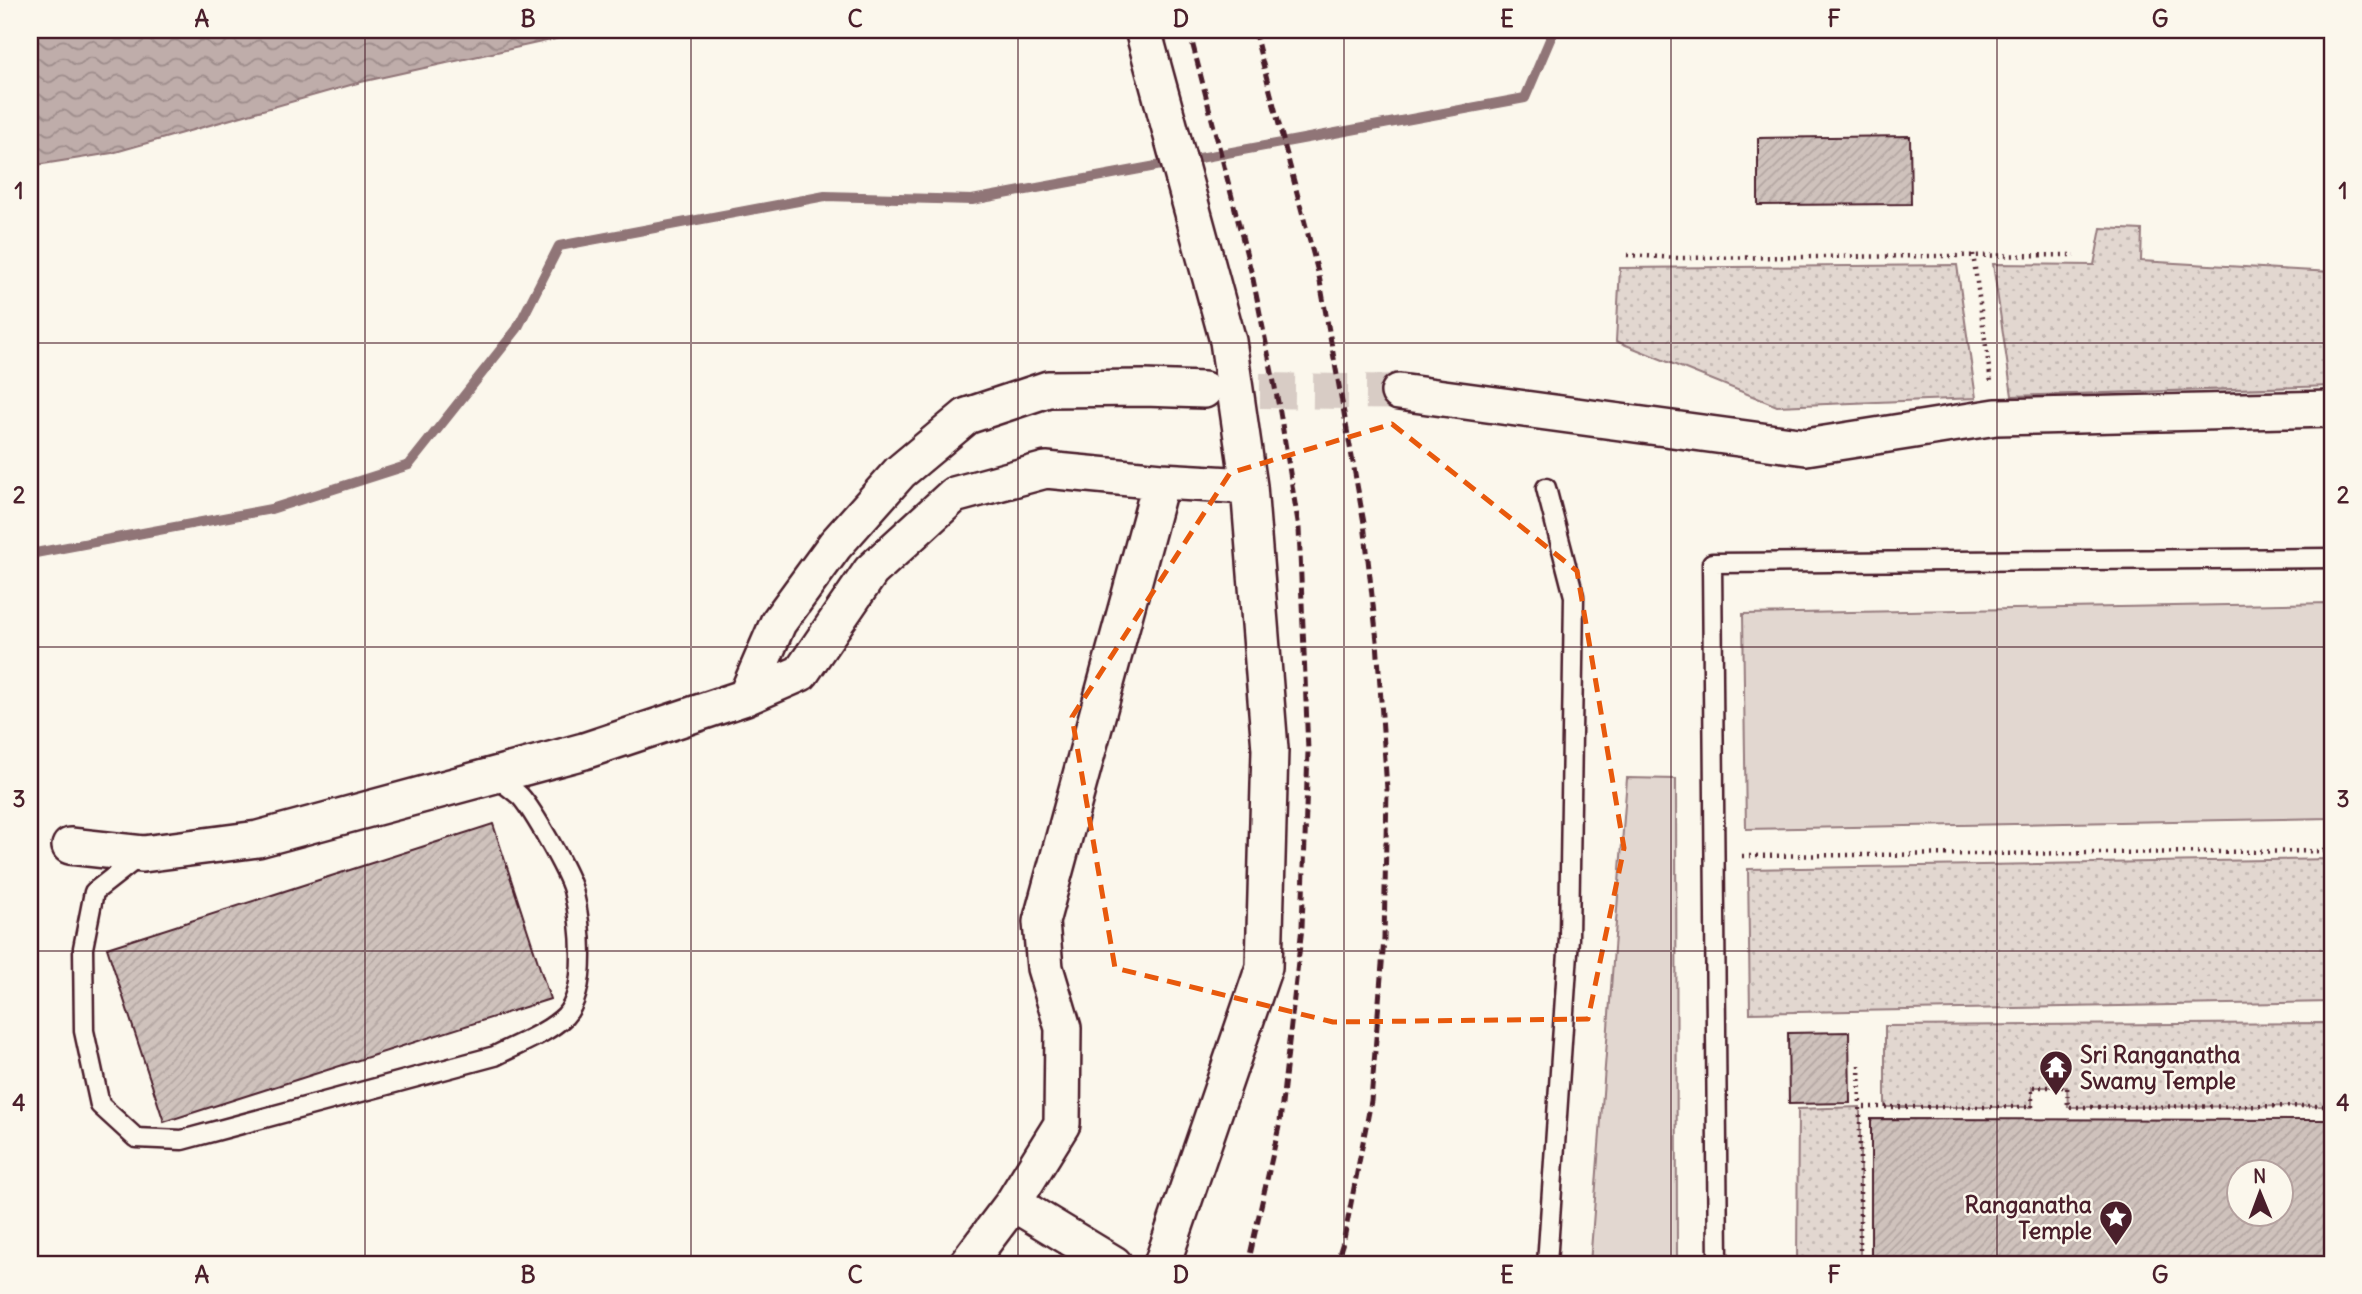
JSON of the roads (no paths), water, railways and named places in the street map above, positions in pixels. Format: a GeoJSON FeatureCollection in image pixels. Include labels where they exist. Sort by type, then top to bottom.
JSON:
{"type":"FeatureCollection","features":[{"type":"Feature","properties":{"kind":"street"},"geometry":{"type":"LineString","coordinates":[[1143,30],[1228,341],[1249,486],[1270,749],[1264,967],[1162,1264]]}},
{"type":"Feature","properties":{"kind":"street"},"geometry":{"type":"LineString","coordinates":[[746,697],[778,622],[835,545],[900,472],[967,416],[1048,389],[1204,390]]}},
{"type":"Feature","properties":{"kind":"street"},"geometry":{"type":"LineString","coordinates":[[1399,392],[1805,447],[1996,417],[2332,409]]}},
{"type":"Feature","properties":{"kind":"street"},"geometry":{"type":"LineString","coordinates":[[70,846],[143,853],[258,839],[584,751],[746,697],[801,673],[871,571],[954,495],[1046,470],[1249,486]]}},
{"type":"Feature","properties":{"kind":"street"},"geometry":{"type":"LineString","coordinates":[[967,1264],[1013,1203],[1062,1124],[1063,1028],[1045,968],[1041,922],[1161,481]]}},
{"type":"Feature","properties":{"kind":"street"},"geometry":{"type":"LineString","coordinates":[[1013,1203],[1114,1264]]}},
{"type":"Feature","properties":{"kind":"lane"},"geometry":{"type":"LineString","coordinates":[[1546,488],[1574,596],[1569,938],[1547,1264]]}},
{"type":"Feature","properties":{"kind":"lane"},"geometry":{"type":"LineString","coordinates":[[1718,1264],[1712,563],[2332,558]]}},
{"type":"Feature","properties":{"kind":"lane"},"geometry":{"type":"LineString","coordinates":[[143,853],[94,892],[83,948],[84,1031],[100,1105],[136,1138],[182,1140],[495,1056],[566,1015],[581,980],[581,940],[573,889],[551,845],[521,798],[495,776]]}},
{"type":"Feature","properties":{"kind":"water"},"geometry":{"type":"Polygon","coordinates":[[[30,30],[596,30],[361,82],[112,153],[30,166],[30,30]]]}},
{"type":"Feature","properties":{"kind":"waterway"},"geometry":{"type":"LineString","coordinates":[[30,554],[271,509],[409,465],[517,329],[559,246],[825,196],[972,200],[1525,98],[1554,30]]}},
{"type":"Feature","properties":{"kind":"tunnel"},"geometry":{"type":"LineString","coordinates":[[1207,390],[1399,392]]}},
{"type":"Feature","properties":{"kind":"railway"},"geometry":{"type":"LineString","coordinates":[[1189,30],[1253,279],[1280,412],[1299,528],[1308,751],[1302,927],[1280,1122],[1248,1264]]}},
{"type":"Feature","properties":{"kind":"railway"},"geometry":{"type":"LineString","coordinates":[[1254,30],[1319,276],[1364,523],[1377,641],[1387,790],[1384,939],[1371,1101],[1344,1239],[1336,1264]]}},
{"type":"Feature","properties":{"kind":"place","name":"Sri Ranganatha Swamy Temple"},"geometry":{"type":"Point","coordinates":[2056,1097]}},
{"type":"Feature","properties":{"kind":"place","name":"Ranganatha Temple"},"geometry":{"type":"Point","coordinates":[2116,1247]}}]}
